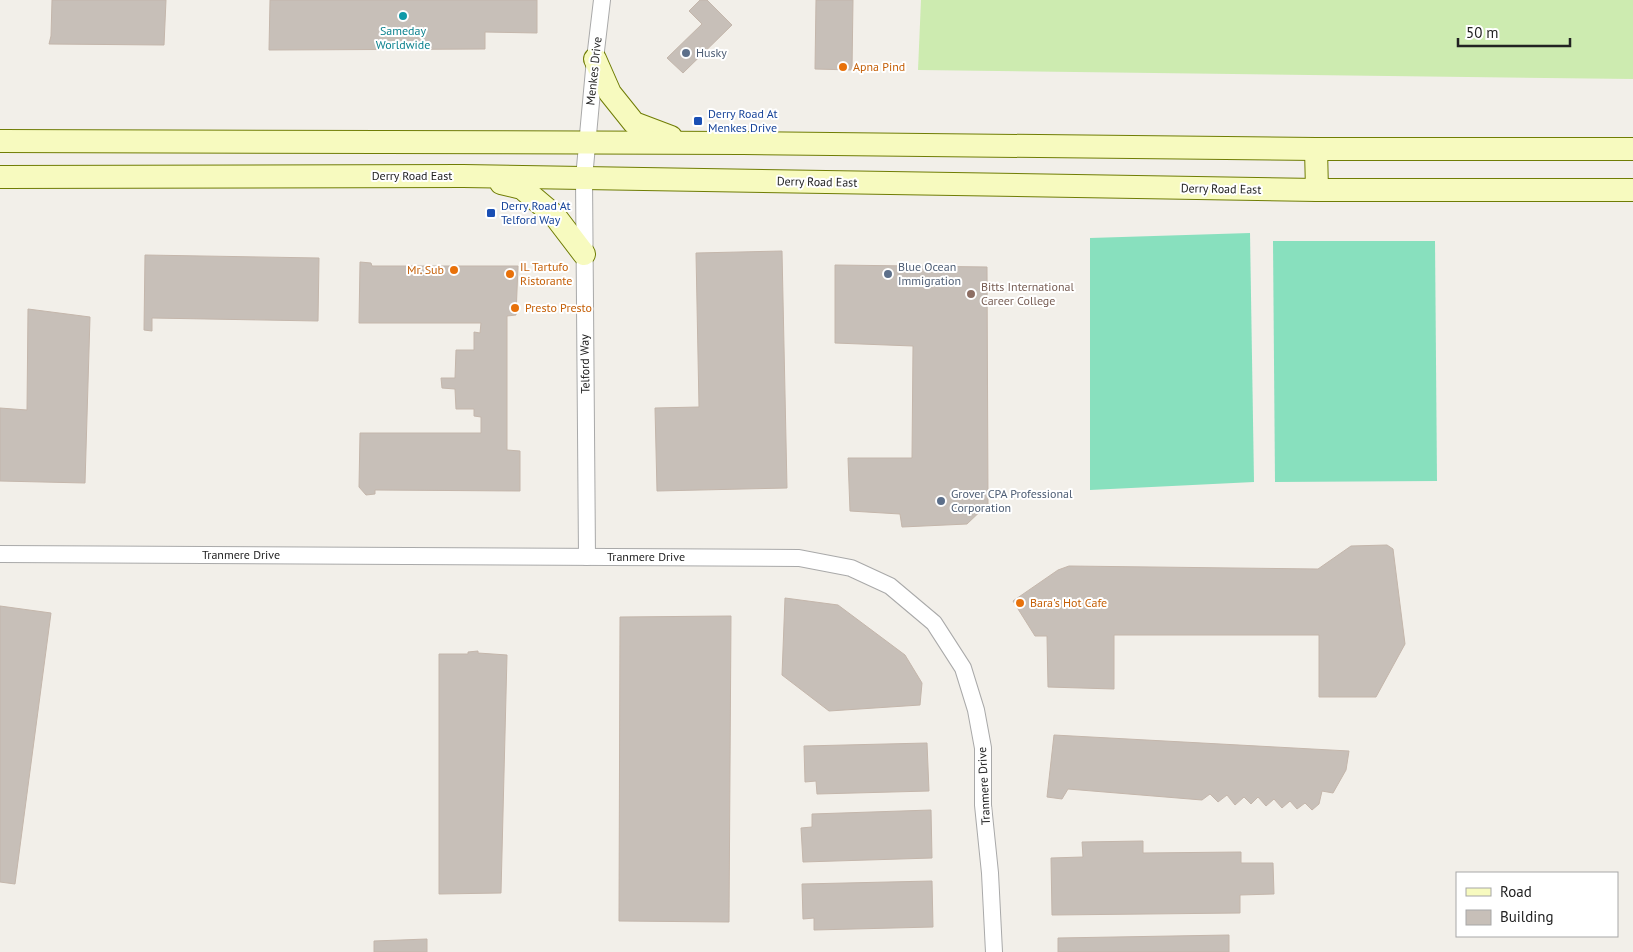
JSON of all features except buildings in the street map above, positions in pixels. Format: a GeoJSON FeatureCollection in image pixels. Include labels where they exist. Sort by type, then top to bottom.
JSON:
{"type":"FeatureCollection","features":[{"type":"Feature","properties":{"kind":"main road"},"geometry":{"type":"LineString","coordinates":[[595,59],[610,93],[634,123],[686,143]]}},
{"type":"Feature","properties":{"kind":"main road"},"geometry":{"type":"LineString","coordinates":[[0,141],[588,142],[1316,149],[1633,149]]}},
{"type":"Feature","properties":{"kind":"main road"},"geometry":{"type":"LineString","coordinates":[[1316,149],[1317,190]]}},
{"type":"Feature","properties":{"kind":"main road"},"geometry":{"type":"LineString","coordinates":[[463,176],[522,188],[555,216],[584,254]]}},
{"type":"Feature","properties":{"kind":"main road","name":"Derry Road East"},"geometry":{"type":"LineString","coordinates":[[0,177],[463,176],[1317,190],[1633,190]]}},
{"type":"Feature","properties":{"kind":"street","name":"Menkes Drive"},"geometry":{"type":"LineString","coordinates":[[588,142],[602,0]]}},
{"type":"Feature","properties":{"kind":"street","name":"Telford Way"},"geometry":{"type":"LineString","coordinates":[[587,557],[584,178],[588,142]]}},
{"type":"Feature","properties":{"kind":"street","name":"Tranmere Drive"},"geometry":{"type":"LineString","coordinates":[[0,554],[798,558],[850,568],[890,586],[934,623],[963,668],[976,710],[983,748],[983,805],[990,873],[994,952]]}},
{"type":"Feature","properties":{"kind":"green space"},"geometry":{"type":"Polygon","coordinates":[[[921,0],[1633,0],[1633,79],[918,70],[921,0]]]}},
{"type":"Feature","properties":{"kind":"green space"},"geometry":{"type":"Polygon","coordinates":[[[1250,233],[1254,482],[1090,490],[1090,238],[1250,233]]]}},
{"type":"Feature","properties":{"kind":"green space"},"geometry":{"type":"Polygon","coordinates":[[[1273,241],[1435,241],[1437,481],[1275,482],[1273,241]]]}},
{"type":"Feature","properties":{"kind":"place","name":"Sameday Worldwide"},"geometry":{"type":"Point","coordinates":[403,16]}},
{"type":"Feature","properties":{"kind":"place","name":"Husky"},"geometry":{"type":"Point","coordinates":[686,53]}},
{"type":"Feature","properties":{"kind":"place","name":"Apna Pind"},"geometry":{"type":"Point","coordinates":[843,67]}},
{"type":"Feature","properties":{"kind":"place","name":"Derry Road At Menkes Drive"},"geometry":{"type":"Point","coordinates":[698,121]}},
{"type":"Feature","properties":{"kind":"place","name":"Derry Road At Telford Way"},"geometry":{"type":"Point","coordinates":[491,213]}},
{"type":"Feature","properties":{"kind":"place","name":"Mr. Sub"},"geometry":{"type":"Point","coordinates":[454,270]}},
{"type":"Feature","properties":{"kind":"place","name":"IL Tartufo Ristorante"},"geometry":{"type":"Point","coordinates":[510,274]}},
{"type":"Feature","properties":{"kind":"place","name":"Blue Ocean Immigration"},"geometry":{"type":"Point","coordinates":[888,274]}},
{"type":"Feature","properties":{"kind":"place","name":"Bitts International Career College"},"geometry":{"type":"Point","coordinates":[971,294]}},
{"type":"Feature","properties":{"kind":"place","name":"Presto Presto"},"geometry":{"type":"Point","coordinates":[515,308]}},
{"type":"Feature","properties":{"kind":"place","name":"Grover CPA Professional Corporation"},"geometry":{"type":"Point","coordinates":[941,501]}},
{"type":"Feature","properties":{"kind":"place","name":"Bara's Hot Cafe"},"geometry":{"type":"Point","coordinates":[1020,603]}}]}
